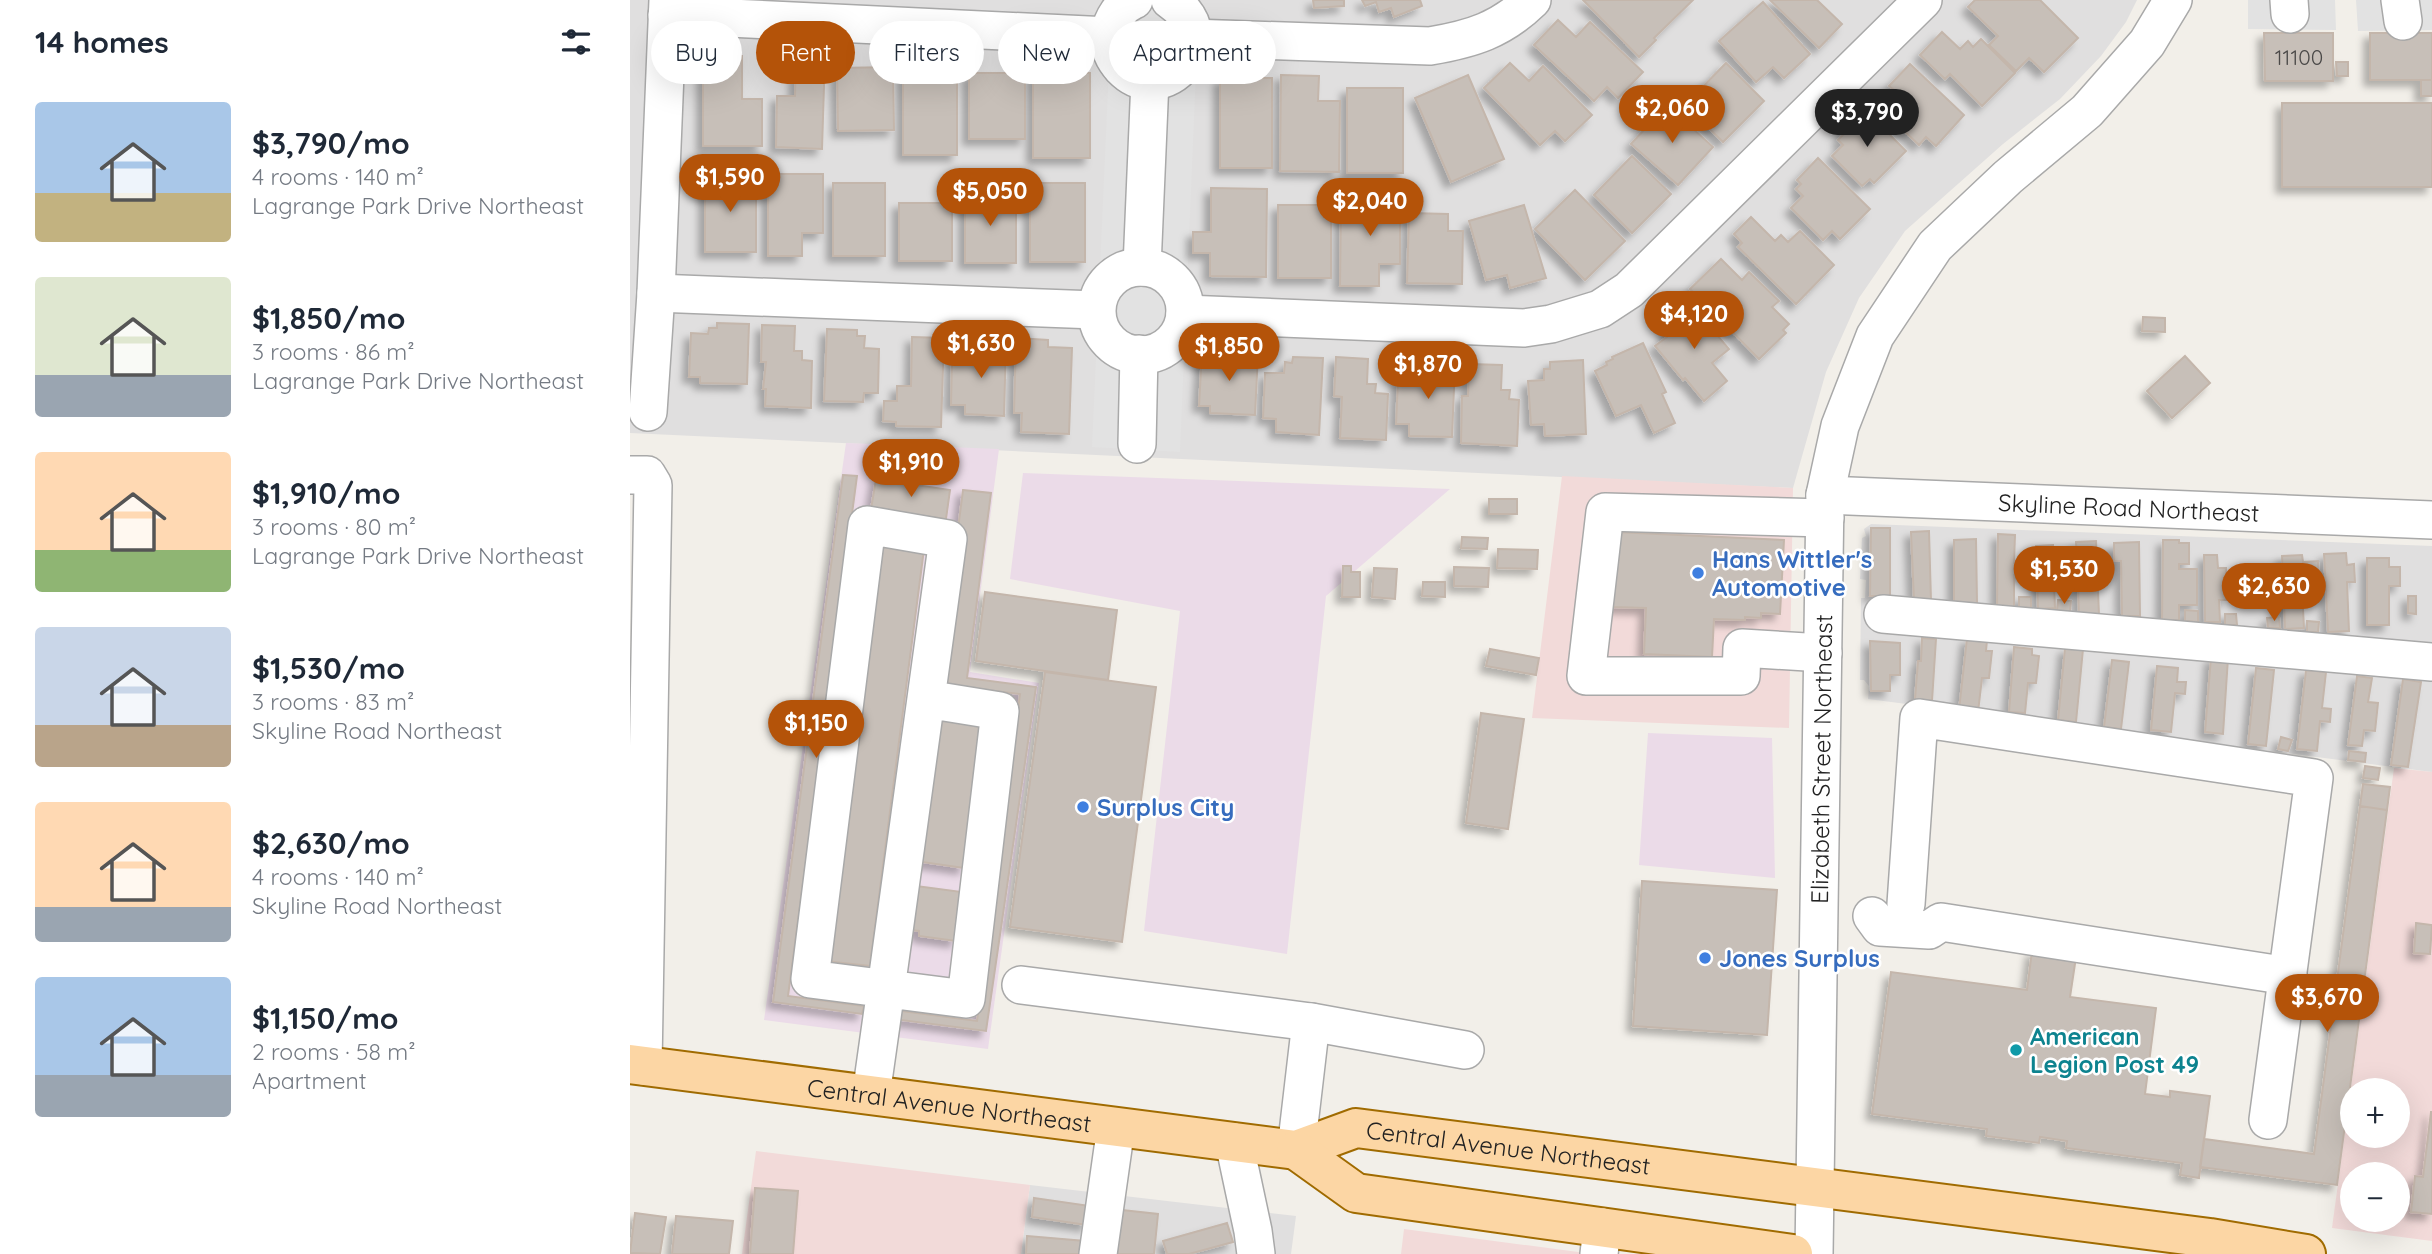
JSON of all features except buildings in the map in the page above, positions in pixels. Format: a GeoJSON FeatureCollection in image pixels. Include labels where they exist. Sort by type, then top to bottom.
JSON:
{"type":"FeatureCollection","features":[{"type":"Feature","properties":{"kind":"main road","name":"Central Avenue Northeast"},"geometry":{"type":"LineString","coordinates":[[637,1065],[1296,1150],[1356,1128],[2210,1238],[2306,1254]]}},
{"type":"Feature","properties":{"kind":"main road"},"geometry":{"type":"LineString","coordinates":[[1296,1150],[1356,1193],[1600,1241],[1793,1254]]}},
{"type":"Feature","properties":{"kind":"street"},"geometry":{"type":"LineString","coordinates":[[1113,21],[1119,11],[1135,0]]}},
{"type":"Feature","properties":{"kind":"street"},"geometry":{"type":"LineString","coordinates":[[1170,0],[1181,7],[1190,21]]}},
{"type":"Feature","properties":{"kind":"street"},"geometry":{"type":"LineString","coordinates":[[1276,41],[1430,46],[1488,32],[1515,17],[1532,0]]}},
{"type":"Feature","properties":{"kind":"street"},"geometry":{"type":"LineString","coordinates":[[1185,314],[1524,328],[1551,324],[1600,309],[1629,290],[1923,0]]}},
{"type":"Feature","properties":{"kind":"street","name":"Elizabeth Street Northeast"},"geometry":{"type":"LineString","coordinates":[[1814,1254],[1825,506],[1840,426],[1875,336],[1935,246],[2008,177],[2087,111],[2147,43],[2173,0]]}},
{"type":"Feature","properties":{"kind":"street"},"geometry":{"type":"LineString","coordinates":[[648,412],[656,293],[668,8],[1109,36]]}},
{"type":"Feature","properties":{"kind":"street"},"geometry":{"type":"LineString","coordinates":[[1142,267],[1150,84]]}},
{"type":"Feature","properties":{"kind":"street"},"geometry":{"type":"LineString","coordinates":[[1142,267],[1168,276],[1183,299],[1185,314],[1181,328],[1173,340],[1161,350],[1147,355],[1117,348],[1106,338],[1099,325],[1097,310],[1099,296],[1105,285],[1128,269],[1142,267]]}},
{"type":"Feature","properties":{"kind":"street"},"geometry":{"type":"LineString","coordinates":[[656,293],[1097,310]]}},
{"type":"Feature","properties":{"kind":"street"},"geometry":{"type":"LineString","coordinates":[[1137,444],[1139,354]]}},
{"type":"Feature","properties":{"kind":"street"},"geometry":{"type":"LineString","coordinates":[[637,1065],[642,494]]}},
{"type":"Feature","properties":{"kind":"street","name":"Skyline Road Northeast"},"geometry":{"type":"LineString","coordinates":[[1823,653],[1742,648],[1741,676],[1586,676],[1605,512],[1825,506],[2432,520]]}},
{"type":"Feature","properties":{"kind":"street"},"geometry":{"type":"LineString","coordinates":[[872,1095],[886,989],[948,539],[867,525],[810,979],[886,989],[966,999],[1000,711],[926,699]]}},
{"type":"Feature","properties":{"kind":"street"},"geometry":{"type":"LineString","coordinates":[[1883,614],[2432,662]]}},
{"type":"Feature","properties":{"kind":"street"},"geometry":{"type":"LineString","coordinates":[[1906,904],[1920,718],[2314,778],[2268,1120]]}},
{"type":"Feature","properties":{"kind":"street"},"geometry":{"type":"LineString","coordinates":[[1820,915],[1872,916],[1885,903],[1906,904],[1932,907],[1941,922]]}},
{"type":"Feature","properties":{"kind":"street"},"geometry":{"type":"LineString","coordinates":[[1872,916],[1881,927],[1929,930],[1941,922],[2288,976]]}},
{"type":"Feature","properties":{"kind":"street"},"geometry":{"type":"LineString","coordinates":[[1020,985],[1311,1022],[1465,1050]]}},
{"type":"Feature","properties":{"kind":"street"},"geometry":{"type":"LineString","coordinates":[[1296,1150],[1311,1022]]}},
{"type":"Feature","properties":{"kind":"street"},"geometry":{"type":"LineString","coordinates":[[1098,1254],[1116,1127]]}},
{"type":"Feature","properties":{"kind":"street"},"geometry":{"type":"LineString","coordinates":[[1234,1142],[1256,1254]]}},
{"type":"Feature","properties":{"kind":"shaded area"},"geometry":{"type":"Polygon","coordinates":[[[630,0],[2137,0],[2126,22],[2101,56],[2060,99],[2003,144],[1905,231],[1859,298],[1826,372],[1793,488],[630,433],[630,0]]]}},
{"type":"Feature","properties":{"kind":"shaded area"},"geometry":{"type":"Polygon","coordinates":[[[1112,0],[1199,0],[1198,21],[1111,21],[1112,0]]]}},
{"type":"Feature","properties":{"kind":"shaded area"},"geometry":{"type":"Polygon","coordinates":[[[2248,0],[2335,0],[2336,30],[2248,29],[2248,0]]]}},
{"type":"Feature","properties":{"kind":"shaded area"},"geometry":{"type":"Polygon","coordinates":[[[2356,0],[2432,0],[2432,30],[2358,31],[2356,0]]]}},
{"type":"Feature","properties":{"kind":"shaded area"},"geometry":{"type":"Polygon","coordinates":[[[1109,67],[1109,84],[1195,84],[1180,452],[1092,447],[1109,67]]]}},
{"type":"Feature","properties":{"kind":"shaded area"},"geometry":{"type":"Polygon","coordinates":[[[846,443],[999,449],[970,672],[1039,683],[988,1049],[764,1020],[846,443]]]}},
{"type":"Feature","properties":{"kind":"shaded area"},"geometry":{"type":"Polygon","coordinates":[[[1023,473],[1450,489],[1326,596],[1287,954],[1144,931],[1180,611],[1010,579],[1023,473]]]}},
{"type":"Feature","properties":{"kind":"shaded area"},"geometry":{"type":"Polygon","coordinates":[[[1562,476],[1793,488],[1789,728],[1532,718],[1562,476]]]}},
{"type":"Feature","properties":{"kind":"shaded area"},"geometry":{"type":"Polygon","coordinates":[[[1871,524],[2432,546],[2432,772],[1868,699],[1869,686],[1864,680],[1860,680],[1861,598],[1865,598],[1866,580],[1860,579],[1862,538],[1866,536],[1864,529],[1871,524]]]}},
{"type":"Feature","properties":{"kind":"shaded area"},"geometry":{"type":"Polygon","coordinates":[[[1648,733],[1772,738],[1775,878],[1639,865],[1648,733]]]}},
{"type":"Feature","properties":{"kind":"shaded area"},"geometry":{"type":"Polygon","coordinates":[[[2394,768],[2432,772],[2432,1241],[2363,1232],[2410,1232],[2410,1162],[2341,1162],[2343,1148],[2410,1148],[2410,1078],[2352,1078],[2394,768]]]}},
{"type":"Feature","properties":{"kind":"shaded area"},"geometry":{"type":"Polygon","coordinates":[[[756,1151],[1030,1185],[1021,1254],[742,1254],[756,1151]]]}},
{"type":"Feature","properties":{"kind":"shaded area"},"geometry":{"type":"Polygon","coordinates":[[[2340,1169],[2340,1229],[2332,1228],[2340,1169]]]}},
{"type":"Feature","properties":{"kind":"shaded area"},"geometry":{"type":"Polygon","coordinates":[[[1030,1185],[1296,1216],[1291,1254],[1021,1254],[1030,1185]]]}},
{"type":"Feature","properties":{"kind":"shaded area"},"geometry":{"type":"Polygon","coordinates":[[[1404,1229],[1593,1254],[1401,1254],[1404,1229]]]}},
{"type":"Feature","properties":{"kind":"place","name":"Hans Wittler's Automotive"},"geometry":{"type":"Point","coordinates":[1698,573]}},
{"type":"Feature","properties":{"kind":"place","name":"Surplus City"},"geometry":{"type":"Point","coordinates":[1083,807]}},
{"type":"Feature","properties":{"kind":"place","name":"Jones Surplus"},"geometry":{"type":"Point","coordinates":[1705,958]}},
{"type":"Feature","properties":{"kind":"place","name":"American Legion Post 49"},"geometry":{"type":"Point","coordinates":[2016,1050]}}]}
